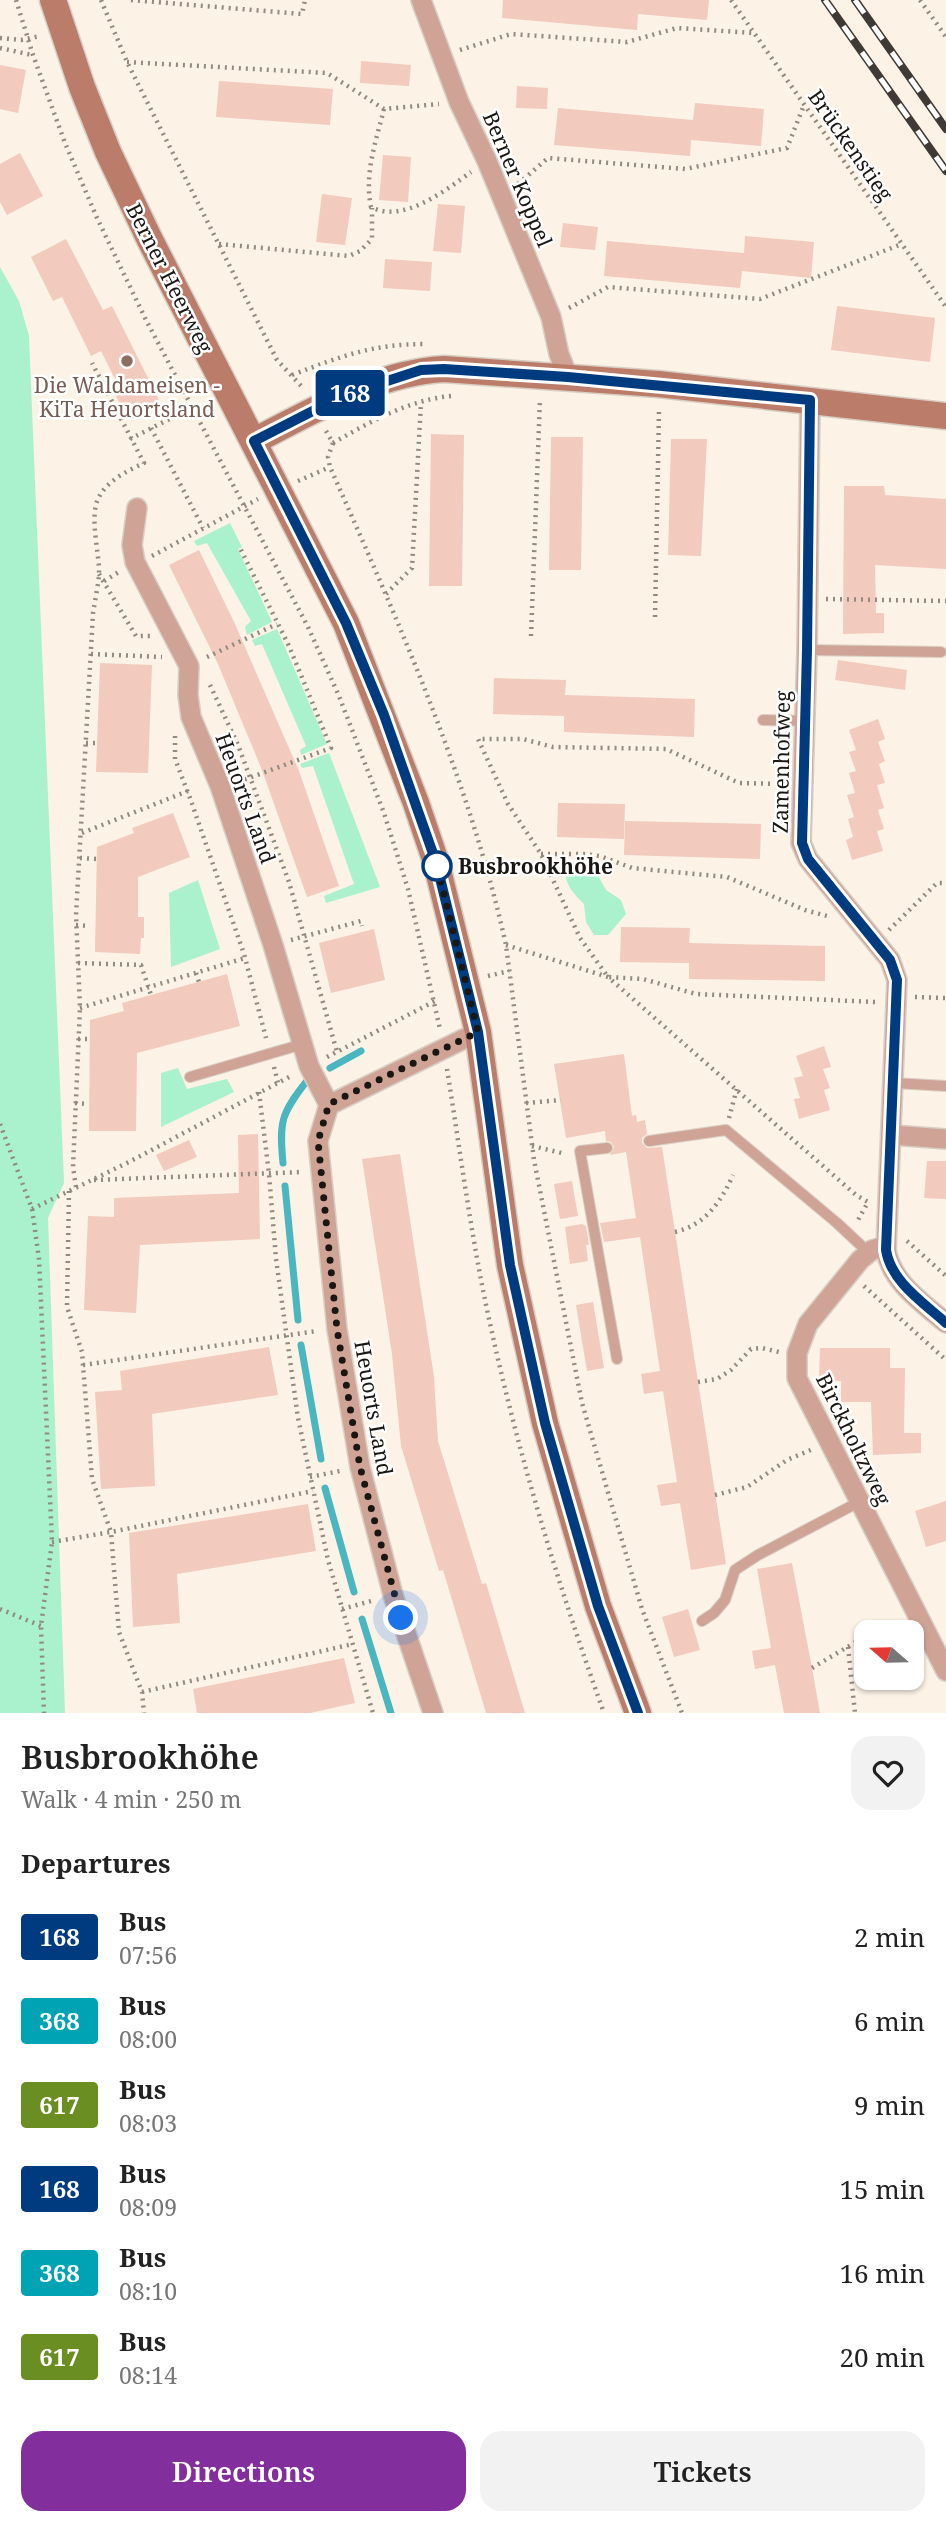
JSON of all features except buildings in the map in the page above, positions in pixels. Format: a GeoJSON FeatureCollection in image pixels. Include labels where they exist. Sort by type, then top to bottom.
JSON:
{"type":"FeatureCollection","features":[{"type":"Feature","properties":{"kind":"main road","name":"Berner Heerweg"},"geometry":{"type":"LineString","coordinates":[[53,0],[82,87],[108,152],[149,238],[346,623],[384,715],[436,862],[478,1032],[510,1265],[545,1423],[598,1606],[638,1713]]}},
{"type":"Feature","properties":{"kind":"main road"},"geometry":{"type":"LineString","coordinates":[[254,441],[344,395],[421,370],[444,369],[568,377],[946,416]]}},
{"type":"Feature","properties":{"kind":"street","name":"Berner Koppel"},"geometry":{"type":"LineString","coordinates":[[421,0],[460,102],[551,317],[559,354],[568,377]]}},
{"type":"Feature","properties":{"kind":"street","name":"Zamenhofweg"},"geometry":{"type":"LineString","coordinates":[[810,400],[802,843],[808,859],[890,960],[897,980],[887,1223],[877,1249]]}},
{"type":"Feature","properties":{"kind":"street","name":"Heuorts Land"},"geometry":{"type":"LineString","coordinates":[[137,508],[132,545],[135,562],[194,664],[188,695],[191,717],[220,786],[273,945],[309,1066],[329,1104],[318,1141],[337,1329],[360,1467],[393,1595],[433,1713]]}},
{"type":"Feature","properties":{"kind":"street"},"geometry":{"type":"LineString","coordinates":[[329,1104],[478,1032]]}},
{"type":"Feature","properties":{"kind":"street"},"geometry":{"type":"LineString","coordinates":[[892,1135],[946,1139]]}},
{"type":"Feature","properties":{"kind":"street"},"geometry":{"type":"LineString","coordinates":[[877,1249],[888,1260],[896,1276],[946,1323]]}},
{"type":"Feature","properties":{"kind":"street","name":"Birckholtzweg"},"geometry":{"type":"LineString","coordinates":[[877,1249],[850,1274],[808,1324],[797,1353],[797,1378],[946,1671]]}},
{"type":"Feature","properties":{"kind":"lane"},"geometry":{"type":"LineString","coordinates":[[807,650],[941,652]]}},
{"type":"Feature","properties":{"kind":"lane"},"geometry":{"type":"LineString","coordinates":[[763,720],[805,721]]}},
{"type":"Feature","properties":{"kind":"lane"},"geometry":{"type":"LineString","coordinates":[[190,1077],[303,1044]]}},
{"type":"Feature","properties":{"kind":"lane"},"geometry":{"type":"LineString","coordinates":[[894,1083],[946,1086]]}},
{"type":"Feature","properties":{"kind":"lane"},"geometry":{"type":"LineString","coordinates":[[649,1141],[726,1130],[850,1235],[877,1249]]}},
{"type":"Feature","properties":{"kind":"lane"},"geometry":{"type":"LineString","coordinates":[[607,1148],[580,1151],[617,1359]]}},
{"type":"Feature","properties":{"kind":"lane"},"geometry":{"type":"LineString","coordinates":[[702,1621],[714,1613],[724,1600],[735,1570],[859,1502]]}},
{"type":"Feature","properties":{"kind":"path"},"geometry":{"type":"LineString","coordinates":[[16,0],[65,143],[97,218],[145,318],[308,627],[344,709],[384,813],[408,889],[442,1040]]}},
{"type":"Feature","properties":{"kind":"path"},"geometry":{"type":"LineString","coordinates":[[101,0],[127,62],[277,360],[301,384]]}},
{"type":"Feature","properties":{"kind":"path"},"geometry":{"type":"LineString","coordinates":[[131,0],[302,14],[305,0]]}},
{"type":"Feature","properties":{"kind":"path","name":"Brückenstieg"},"geometry":{"type":"LineString","coordinates":[[731,0],[946,307]]}},
{"type":"Feature","properties":{"kind":"path"},"geometry":{"type":"LineString","coordinates":[[920,0],[946,37]]}},
{"type":"Feature","properties":{"kind":"path"},"geometry":{"type":"LineString","coordinates":[[456,51],[511,34],[627,42],[677,28],[754,33]]}},
{"type":"Feature","properties":{"kind":"path"},"geometry":{"type":"LineString","coordinates":[[0,38],[21,40]]}},
{"type":"Feature","properties":{"kind":"path"},"geometry":{"type":"LineString","coordinates":[[0,48],[33,55]]}},
{"type":"Feature","properties":{"kind":"path"},"geometry":{"type":"LineString","coordinates":[[127,62],[327,73],[384,109],[447,103]]}},
{"type":"Feature","properties":{"kind":"path"},"geometry":{"type":"LineString","coordinates":[[512,189],[548,158],[685,169],[787,148],[804,104]]}},
{"type":"Feature","properties":{"kind":"path"},"geometry":{"type":"LineString","coordinates":[[218,244],[349,256],[360,251],[372,239],[368,182],[384,109]]}},
{"type":"Feature","properties":{"kind":"path"},"geometry":{"type":"LineString","coordinates":[[371,207],[378,211],[394,212],[412,207],[475,170]]}},
{"type":"Feature","properties":{"kind":"path"},"geometry":{"type":"LineString","coordinates":[[562,311],[608,287],[760,299],[902,244]]}},
{"type":"Feature","properties":{"kind":"path"},"geometry":{"type":"LineString","coordinates":[[76,1187],[73,1167],[80,1008],[76,925],[93,612],[99,573],[95,518],[97,500],[122,474],[144,463],[92,363]]}},
{"type":"Feature","properties":{"kind":"path"},"geometry":{"type":"LineString","coordinates":[[460,395],[421,402],[390,412],[333,443],[328,457],[438,725],[474,827],[506,945],[532,1146],[582,1403],[642,1609],[682,1713]]}},
{"type":"Feature","properties":{"kind":"path"},"geometry":{"type":"LineString","coordinates":[[530,398],[553,401]]}},
{"type":"Feature","properties":{"kind":"path"},"geometry":{"type":"LineString","coordinates":[[531,636],[540,400]]}},
{"type":"Feature","properties":{"kind":"path"},"geometry":{"type":"LineString","coordinates":[[386,594],[412,568],[421,402]]}},
{"type":"Feature","properties":{"kind":"path"},"geometry":{"type":"LineString","coordinates":[[130,439],[193,407]]}},
{"type":"Feature","properties":{"kind":"path"},"geometry":{"type":"LineString","coordinates":[[646,409],[673,412]]}},
{"type":"Feature","properties":{"kind":"path"},"geometry":{"type":"LineString","coordinates":[[655,617],[659,410]]}},
{"type":"Feature","properties":{"kind":"path"},"geometry":{"type":"LineString","coordinates":[[151,428],[202,528]]}},
{"type":"Feature","properties":{"kind":"path"},"geometry":{"type":"LineString","coordinates":[[327,433],[333,443]]}},
{"type":"Feature","properties":{"kind":"path"},"geometry":{"type":"LineString","coordinates":[[148,558],[243,506]]}},
{"type":"Feature","properties":{"kind":"path"},"geometry":{"type":"LineString","coordinates":[[190,798],[220,786],[251,779],[331,748],[295,659],[240,548]]}},
{"type":"Feature","properties":{"kind":"path"},"geometry":{"type":"LineString","coordinates":[[99,573],[136,636],[156,637]]}},
{"type":"Feature","properties":{"kind":"path"},"geometry":{"type":"LineString","coordinates":[[807,599],[946,601]]}},
{"type":"Feature","properties":{"kind":"path"},"geometry":{"type":"LineString","coordinates":[[277,624],[194,664],[238,745],[289,882],[337,1052]]}},
{"type":"Feature","properties":{"kind":"path"},"geometry":{"type":"LineString","coordinates":[[91,654],[167,657],[161,647]]}},
{"type":"Feature","properties":{"kind":"path"},"geometry":{"type":"LineString","coordinates":[[89,694],[98,694]]}},
{"type":"Feature","properties":{"kind":"path"},"geometry":{"type":"LineString","coordinates":[[175,731],[175,759],[244,956],[278,1083]]}},
{"type":"Feature","properties":{"kind":"path"},"geometry":{"type":"LineString","coordinates":[[803,784],[738,783],[666,750],[553,747],[523,739],[478,739],[508,804],[541,854],[580,938],[608,976],[856,1195],[868,1202],[850,1235]]}},
{"type":"Feature","properties":{"kind":"path"},"geometry":{"type":"LineString","coordinates":[[86,743],[97,743]]}},
{"type":"Feature","properties":{"kind":"path"},"geometry":{"type":"LineString","coordinates":[[82,833],[188,791]]}},
{"type":"Feature","properties":{"kind":"path"},"geometry":{"type":"LineString","coordinates":[[146,807],[150,816]]}},
{"type":"Feature","properties":{"kind":"path"},"geometry":{"type":"LineString","coordinates":[[541,854],[600,856],[632,868],[727,877],[805,910],[862,924]]}},
{"type":"Feature","properties":{"kind":"path"},"geometry":{"type":"LineString","coordinates":[[80,858],[97,859]]}},
{"type":"Feature","properties":{"kind":"path"},"geometry":{"type":"LineString","coordinates":[[876,943],[937,883],[946,883]]}},
{"type":"Feature","properties":{"kind":"path"},"geometry":{"type":"LineString","coordinates":[[80,1008],[197,973],[273,945],[361,921],[362,926]]}},
{"type":"Feature","properties":{"kind":"path"},"geometry":{"type":"LineString","coordinates":[[76,925],[90,926]]}},
{"type":"Feature","properties":{"kind":"path"},"geometry":{"type":"LineString","coordinates":[[506,945],[608,976],[643,979],[696,994],[946,998]]}},
{"type":"Feature","properties":{"kind":"path"},"geometry":{"type":"LineString","coordinates":[[78,963],[141,965],[151,995]]}},
{"type":"Feature","properties":{"kind":"path"},"geometry":{"type":"LineString","coordinates":[[197,973],[199,982]]}},
{"type":"Feature","properties":{"kind":"path"},"geometry":{"type":"LineString","coordinates":[[32,1209],[435,1001]]}},
{"type":"Feature","properties":{"kind":"path"},"geometry":{"type":"LineString","coordinates":[[78,1039],[89,1039]]}},
{"type":"Feature","properties":{"kind":"path"},"geometry":{"type":"LineString","coordinates":[[726,1130],[737,1088]]}},
{"type":"Feature","properties":{"kind":"path"},"geometry":{"type":"LineString","coordinates":[[259,1092],[276,1259],[298,1418],[328,1560],[373,1713]]}},
{"type":"Feature","properties":{"kind":"path"},"geometry":{"type":"LineString","coordinates":[[527,1103],[561,1100]]}},
{"type":"Feature","properties":{"kind":"path"},"geometry":{"type":"LineString","coordinates":[[75,1103],[89,1104]]}},
{"type":"Feature","properties":{"kind":"path"},"geometry":{"type":"LineString","coordinates":[[0,1124],[32,1209],[39,1259],[52,1542],[41,1626],[44,1713]]}},
{"type":"Feature","properties":{"kind":"path"},"geometry":{"type":"LineString","coordinates":[[532,1146],[563,1154]]}},
{"type":"Feature","properties":{"kind":"path"},"geometry":{"type":"LineString","coordinates":[[92,1180],[321,1171]]}},
{"type":"Feature","properties":{"kind":"path"},"geometry":{"type":"LineString","coordinates":[[675,1232],[701,1222],[733,1175]]}},
{"type":"Feature","properties":{"kind":"path"},"geometry":{"type":"LineString","coordinates":[[69,1191],[67,1307],[82,1352],[92,1479],[111,1532],[119,1632],[142,1692],[144,1713]]}},
{"type":"Feature","properties":{"kind":"path"},"geometry":{"type":"LineString","coordinates":[[887,1223],[946,1276]]}},
{"type":"Feature","properties":{"kind":"path"},"geometry":{"type":"LineString","coordinates":[[850,1274],[946,1360]]}},
{"type":"Feature","properties":{"kind":"path"},"geometry":{"type":"LineString","coordinates":[[83,1365],[285,1333],[337,1329]]}},
{"type":"Feature","properties":{"kind":"path"},"geometry":{"type":"LineString","coordinates":[[698,1382],[716,1379],[731,1370],[751,1349],[762,1348],[780,1352]]}},
{"type":"Feature","properties":{"kind":"path"},"geometry":{"type":"LineString","coordinates":[[715,1495],[747,1487],[787,1460],[814,1449]]}},
{"type":"Feature","properties":{"kind":"path"},"geometry":{"type":"LineString","coordinates":[[310,1477],[360,1467]]}},
{"type":"Feature","properties":{"kind":"path"},"geometry":{"type":"LineString","coordinates":[[52,1542],[313,1491]]}},
{"type":"Feature","properties":{"kind":"path"},"geometry":{"type":"LineString","coordinates":[[342,1609],[393,1595]]}},
{"type":"Feature","properties":{"kind":"path"},"geometry":{"type":"LineString","coordinates":[[0,1609],[41,1626]]}},
{"type":"Feature","properties":{"kind":"path"},"geometry":{"type":"LineString","coordinates":[[812,1668],[854,1643]]}},
{"type":"Feature","properties":{"kind":"path"},"geometry":{"type":"LineString","coordinates":[[142,1692],[353,1644]]}},
{"type":"Feature","properties":{"kind":"path"},"geometry":{"type":"LineString","coordinates":[[848,1647],[855,1713]]}},
{"type":"Feature","properties":{"kind":"green space"},"geometry":{"type":"Polygon","coordinates":[[[0,267],[19,301],[29,336],[64,1183],[48,1218],[65,1713],[0,1713],[0,267]]]}},
{"type":"Feature","properties":{"kind":"green space"},"geometry":{"type":"Polygon","coordinates":[[[230,523],[242,547],[238,549],[272,622],[247,635],[245,627],[251,621],[207,543],[197,546],[194,541],[230,523]]]}},
{"type":"Feature","properties":{"kind":"green space"},"geometry":{"type":"Polygon","coordinates":[[[277,629],[327,744],[301,755],[300,750],[306,746],[262,644],[255,646],[252,640],[277,629]]]}},
{"type":"Feature","properties":{"kind":"green space"},"geometry":{"type":"Polygon","coordinates":[[[329,753],[380,887],[326,903],[324,896],[354,884],[313,766],[302,768],[300,764],[329,753]]]}},
{"type":"Feature","properties":{"kind":"green space"},"geometry":{"type":"Polygon","coordinates":[[[567,864],[592,865],[606,890],[621,900],[626,914],[608,935],[594,935],[586,922],[584,904],[567,881],[567,864]]]}},
{"type":"Feature","properties":{"kind":"green space"},"geometry":{"type":"Polygon","coordinates":[[[198,880],[220,949],[171,967],[169,893],[198,880]]]}},
{"type":"Feature","properties":{"kind":"green space"},"geometry":{"type":"Polygon","coordinates":[[[178,1068],[187,1089],[227,1079],[234,1092],[161,1127],[161,1073],[178,1068]]]}},
{"type":"Feature","properties":{"kind":"waterway"},"geometry":{"type":"LineString","coordinates":[[330,1068],[361,1051]]}},
{"type":"Feature","properties":{"kind":"waterway"},"geometry":{"type":"LineString","coordinates":[[283,1163],[281,1138],[284,1119],[291,1102],[306,1082]]}},
{"type":"Feature","properties":{"kind":"waterway"},"geometry":{"type":"LineString","coordinates":[[285,1186],[298,1320]]}},
{"type":"Feature","properties":{"kind":"waterway"},"geometry":{"type":"LineString","coordinates":[[301,1345],[321,1459]]}},
{"type":"Feature","properties":{"kind":"waterway"},"geometry":{"type":"LineString","coordinates":[[325,1488],[354,1592]]}},
{"type":"Feature","properties":{"kind":"waterway"},"geometry":{"type":"LineString","coordinates":[[362,1619],[391,1713]]}},
{"type":"Feature","properties":{"kind":"railway"},"geometry":{"type":"LineString","coordinates":[[825,0],[946,171]]}},
{"type":"Feature","properties":{"kind":"railway"},"geometry":{"type":"LineString","coordinates":[[855,0],[946,129]]}},
{"type":"Feature","properties":{"kind":"bus line","name":"168"},"geometry":{"type":"LineString","coordinates":[[638,1713],[598,1606],[545,1423],[510,1265],[478,1032],[436,862],[384,715],[346,623],[254,441],[344,395],[421,370],[568,377],[810,400],[802,843],[808,859],[890,960],[897,980],[886,1250],[896,1276],[946,1323]]}},
{"type":"Feature","properties":{"kind":"place","name":"Die Waldameisen - KiTa Heuortsland"},"geometry":{"type":"Point","coordinates":[127,361]}},
{"type":"Feature","properties":{"kind":"place","name":"Busbrookhöhe"},"geometry":{"type":"Point","coordinates":[437,866]}},
{"type":"Feature","properties":{"kind":"route"},"geometry":{"type":"LineString","coordinates":[[401,1618],[360,1467],[337,1329],[318,1141],[329,1104],[478,1032],[436,862],[437,866]]}}]}
